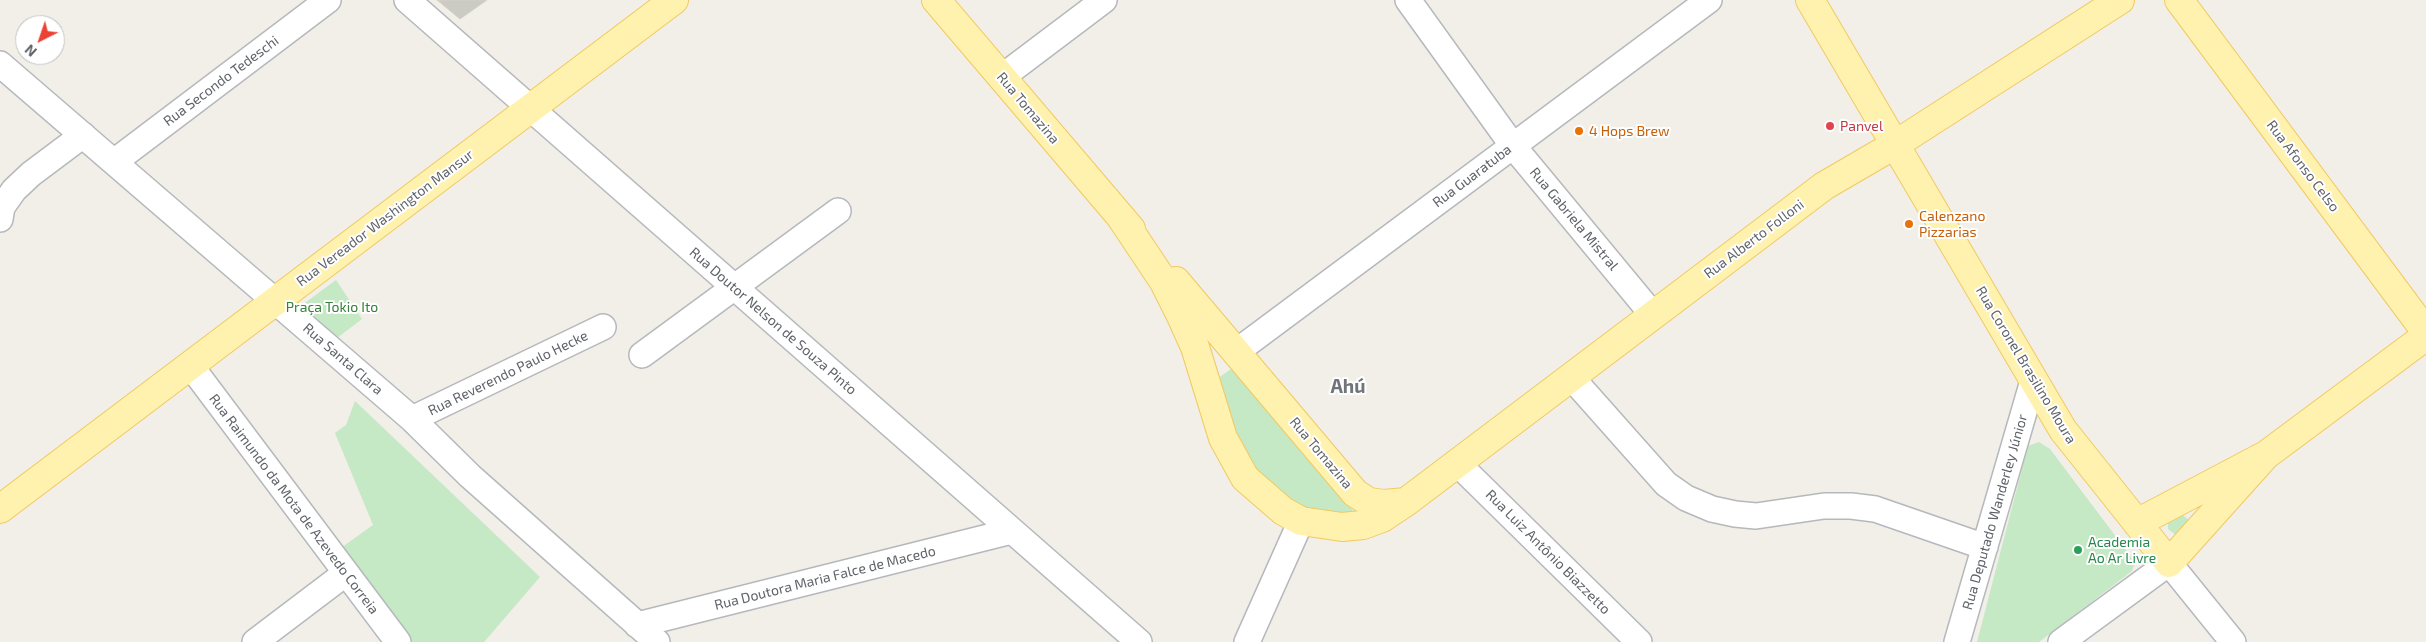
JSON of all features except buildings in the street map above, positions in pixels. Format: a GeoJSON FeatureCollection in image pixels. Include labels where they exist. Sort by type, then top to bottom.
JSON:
{"type":"FeatureCollection","features":[{"type":"Feature","properties":{"kind":"main road","name":"Rua Vereador Washington Mansur"},"geometry":{"type":"LineString","coordinates":[[0,509],[674,0]]}},
{"type":"Feature","properties":{"kind":"main road","name":"Rua Tomazina"},"geometry":{"type":"LineString","coordinates":[[936,0],[1355,492],[1369,502],[1384,504],[1406,502]]}},
{"type":"Feature","properties":{"kind":"main road","name":"Rua Coronel Brasilino Moura"},"geometry":{"type":"LineString","coordinates":[[1810,0],[2063,430],[2169,563]]}},
{"type":"Feature","properties":{"kind":"main road","name":"Rua Alberto Folloni"},"geometry":{"type":"LineString","coordinates":[[1406,502],[1824,186],[1896,144],[2120,0]]}},
{"type":"Feature","properties":{"kind":"main road","name":"Rua Afonso Celso"},"geometry":{"type":"LineString","coordinates":[[2179,0],[2426,332]]}},
{"type":"Feature","properties":{"kind":"main road","name":"Rua Tomazina"},"geometry":{"type":"LineString","coordinates":[[1120,216],[1168,290],[1195,347],[1208,384],[1223,438],[1245,478],[1284,511],[1301,520],[1321,525],[1363,526],[1382,518],[1406,502]]}},
{"type":"Feature","properties":{"kind":"main road"},"geometry":{"type":"LineString","coordinates":[[2137,523],[2266,455],[2426,336]]}},
{"type":"Feature","properties":{"kind":"main road"},"geometry":{"type":"LineString","coordinates":[[1208,384],[1236,352]]}},
{"type":"Feature","properties":{"kind":"main road"},"geometry":{"type":"LineString","coordinates":[[2169,563],[2266,455]]}},
{"type":"Feature","properties":{"kind":"street","name":"Rua Secondo Tedeschi"},"geometry":{"type":"LineString","coordinates":[[114,162],[328,0]]}},
{"type":"Feature","properties":{"kind":"street","name":"Rua Doutor Nelson de Souza Pinto"},"geometry":{"type":"LineString","coordinates":[[407,0],[1139,642]]}},
{"type":"Feature","properties":{"kind":"street"},"geometry":{"type":"LineString","coordinates":[[1002,77],[1104,0]]}},
{"type":"Feature","properties":{"kind":"street","name":"Rua Gabriela Mistral"},"geometry":{"type":"LineString","coordinates":[[1408,0],[1513,146],[1653,316]]}},
{"type":"Feature","properties":{"kind":"street","name":"Rua Guaratuba"},"geometry":{"type":"LineString","coordinates":[[1236,352],[1709,0]]}},
{"type":"Feature","properties":{"kind":"street","name":"Rua Santa Clara"},"geometry":{"type":"LineString","coordinates":[[0,64],[412,419],[470,476],[656,642]]}},
{"type":"Feature","properties":{"kind":"street"},"geometry":{"type":"LineString","coordinates":[[0,219],[2,207],[14,190],[31,174],[83,135]]}},
{"type":"Feature","properties":{"kind":"street"},"geometry":{"type":"LineString","coordinates":[[642,355],[838,211]]}},
{"type":"Feature","properties":{"kind":"street","name":"Rua Reverendo Paulo Hecke"},"geometry":{"type":"LineString","coordinates":[[412,419],[603,327]]}},
{"type":"Feature","properties":{"kind":"street","name":"Rua Raimundo da Mota de Azevedo Correia"},"geometry":{"type":"LineString","coordinates":[[190,366],[398,642]]}},
{"type":"Feature","properties":{"kind":"street"},"geometry":{"type":"LineString","coordinates":[[1571,378],[1666,484],[1686,498],[1712,509],[1756,516],[1824,506],[1851,506],[1883,512],[1985,547]]}},
{"type":"Feature","properties":{"kind":"street","name":"Rua Deputado Wanderley Júnior"},"geometry":{"type":"LineString","coordinates":[[1957,642],[2033,381]]}},
{"type":"Feature","properties":{"kind":"street","name":"Rua Luiz Antônio Biazzetto"},"geometry":{"type":"LineString","coordinates":[[1457,463],[1630,639]]}},
{"type":"Feature","properties":{"kind":"street"},"geometry":{"type":"LineString","coordinates":[[1247,642],[1301,520]]}},
{"type":"Feature","properties":{"kind":"street","name":"Rua Doutora Maria Falce de Macedo"},"geometry":{"type":"LineString","coordinates":[[637,625],[1012,531]]}},
{"type":"Feature","properties":{"kind":"street"},"geometry":{"type":"LineString","coordinates":[[2061,642],[2169,563]]}},
{"type":"Feature","properties":{"kind":"street","name":"Rua Coronel Brasilino Moura"},"geometry":{"type":"LineString","coordinates":[[2169,563],[2232,642]]}},
{"type":"Feature","properties":{"kind":"street"},"geometry":{"type":"LineString","coordinates":[[255,642],[346,573]]}},
{"type":"Feature","properties":{"kind":"green space","name":"Praça Tokio Ito"},"geometry":{"type":"Polygon","coordinates":[[[336,280],[362,319],[337,338],[302,305],[336,280]]]}},
{"type":"Feature","properties":{"kind":"green space"},"geometry":{"type":"Polygon","coordinates":[[[1231,369],[1356,514],[1319,516],[1295,508],[1251,470],[1217,379],[1231,369]]]}},
{"type":"Feature","properties":{"kind":"green space"},"geometry":{"type":"Polygon","coordinates":[[[355,401],[540,577],[484,642],[409,642],[338,550],[373,525],[335,433],[346,425],[355,401]]]}},
{"type":"Feature","properties":{"kind":"green space"},"geometry":{"type":"Polygon","coordinates":[[[2039,442],[2050,449],[2135,562],[2132,571],[2039,642],[1977,642],[2028,446],[2039,442]]]}},
{"type":"Feature","properties":{"kind":"green space"},"geometry":{"type":"Polygon","coordinates":[[[2180,513],[2189,520],[2177,536],[2168,529],[2168,521],[2180,513]]]}},
{"type":"Feature","properties":{"kind":"place","name":"Panvel"},"geometry":{"type":"Point","coordinates":[1830,126]}},
{"type":"Feature","properties":{"kind":"place","name":"4 Hops Brew"},"geometry":{"type":"Point","coordinates":[1579,131]}},
{"type":"Feature","properties":{"kind":"place","name":"Calenzano Pizzarias"},"geometry":{"type":"Point","coordinates":[1909,224]}},
{"type":"Feature","properties":{"kind":"place","name":"Academia Ao Ar Livre"},"geometry":{"type":"Point","coordinates":[2078,550]}},
{"type":"Feature","properties":{"kind":"district","name":"Ahú"},"geometry":{"type":"Point","coordinates":[1348,387]}}]}
